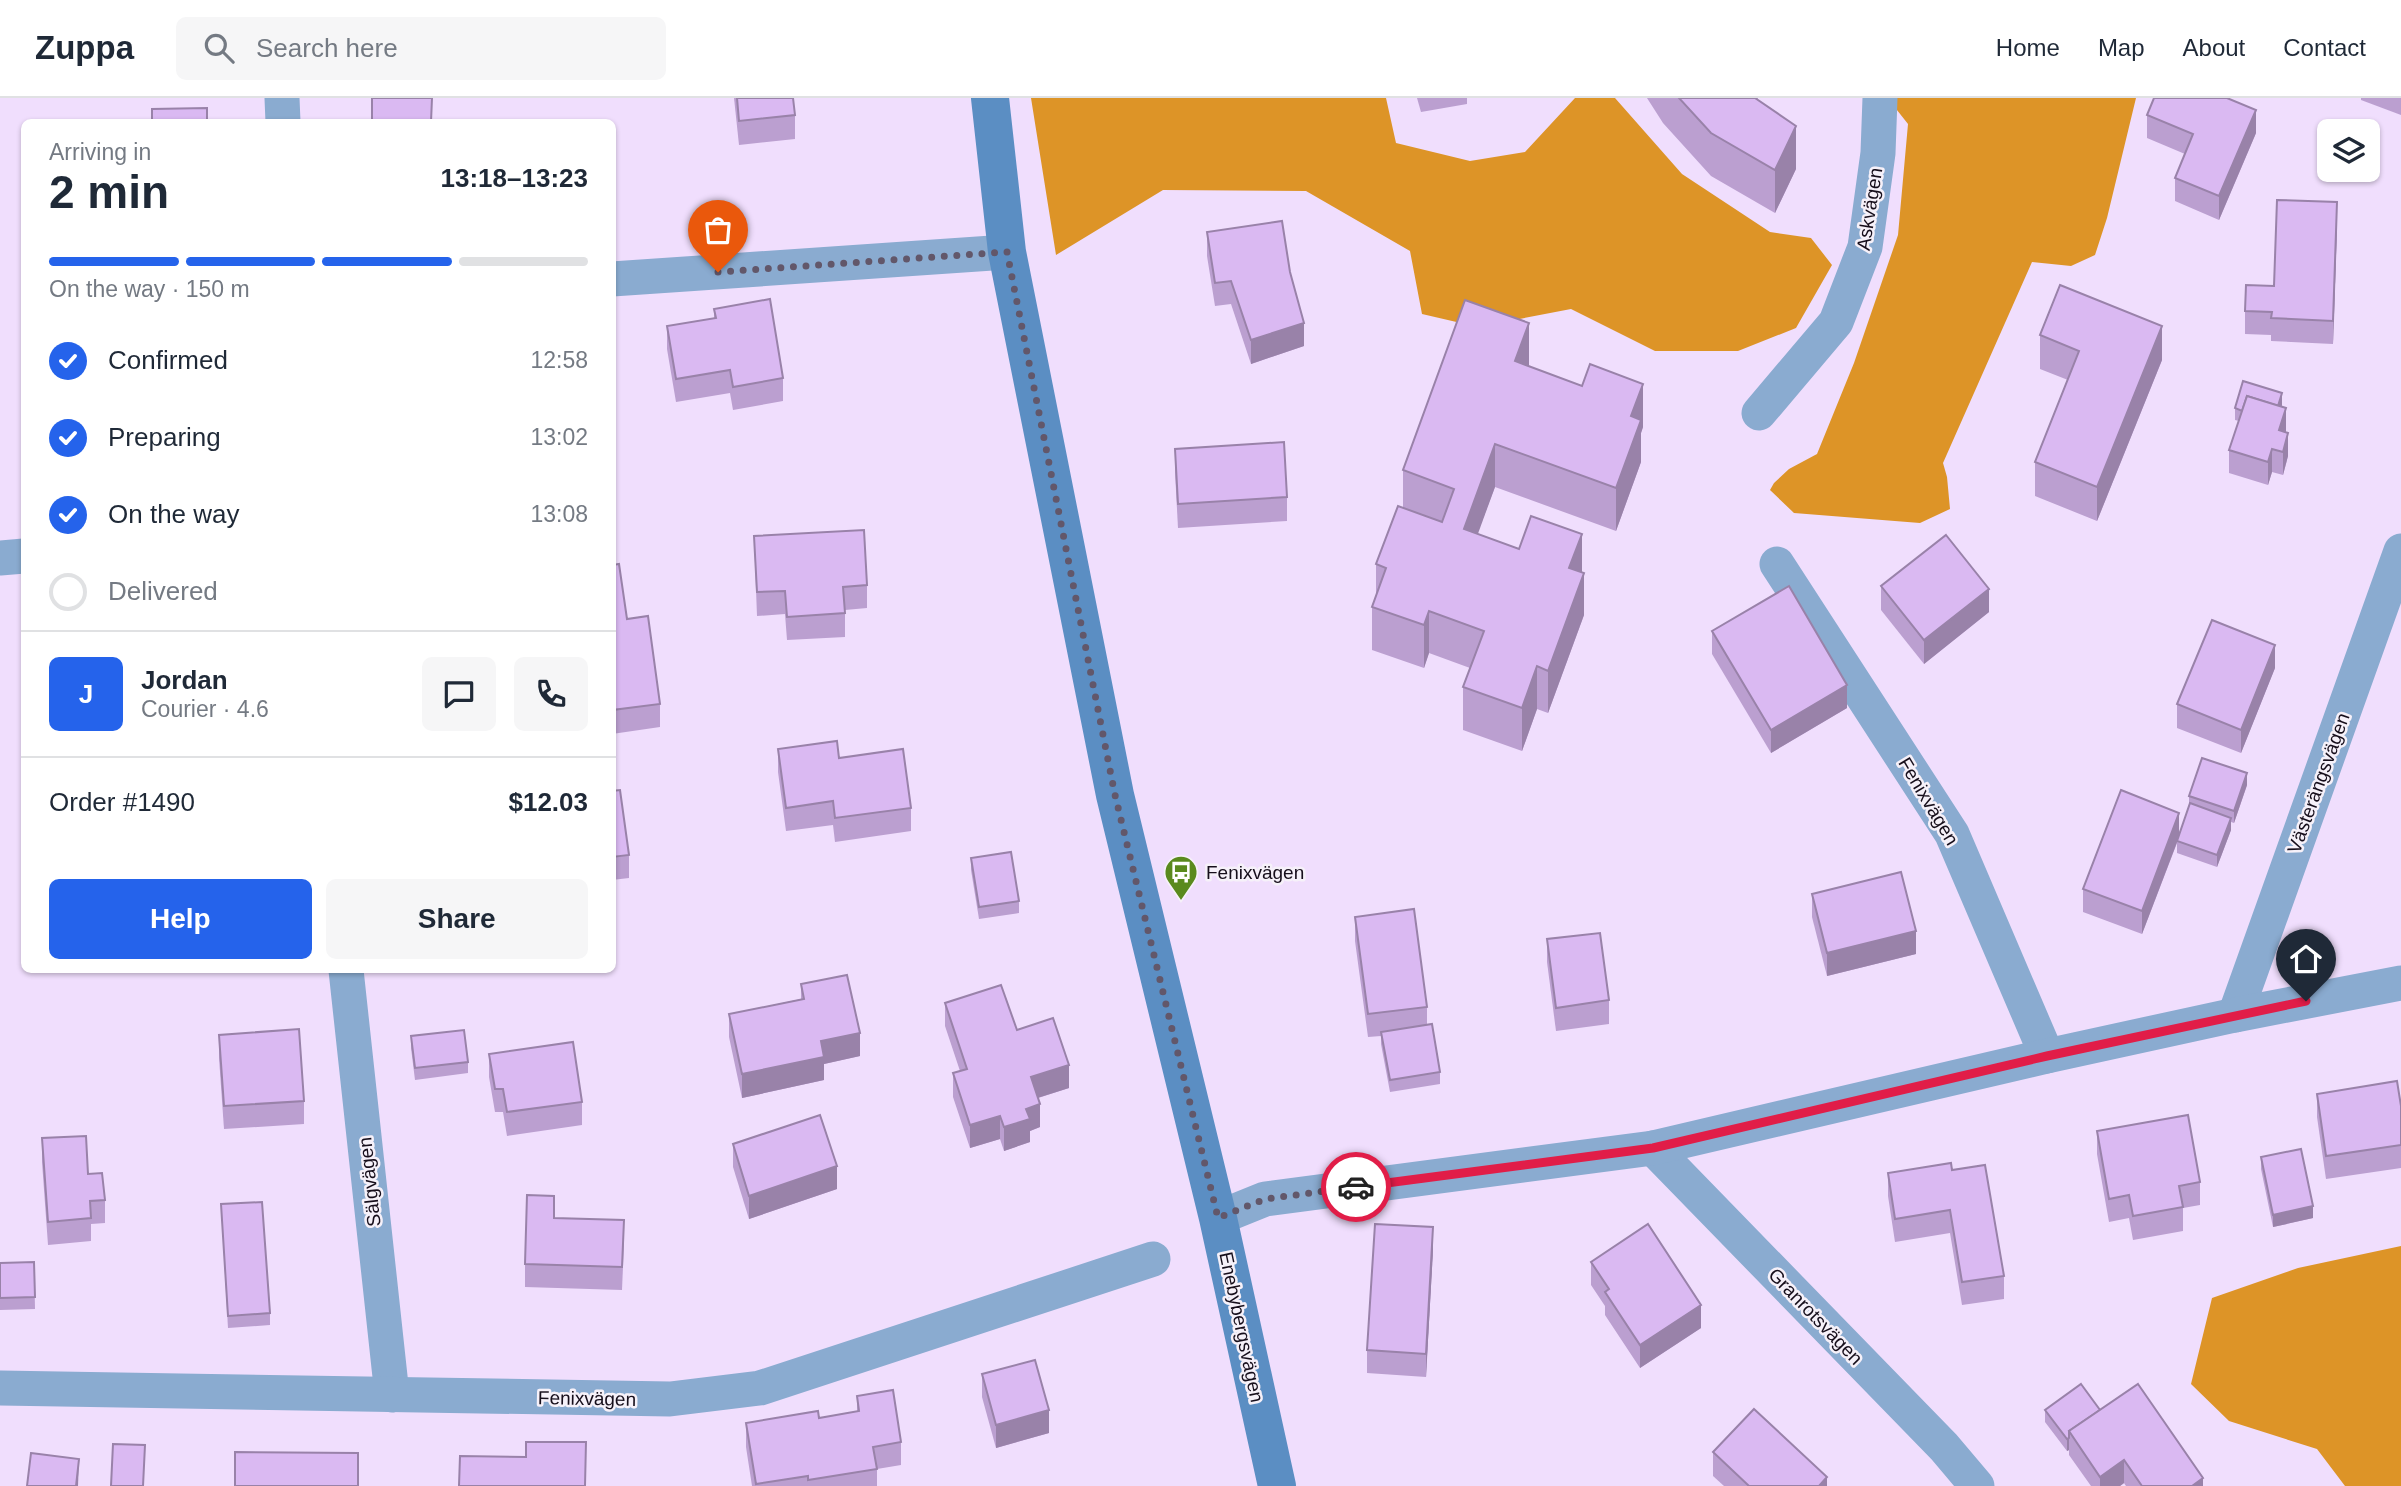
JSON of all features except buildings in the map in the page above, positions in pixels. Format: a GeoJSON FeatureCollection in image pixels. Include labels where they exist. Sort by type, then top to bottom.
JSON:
{"type":"FeatureCollection","features":[{"type":"Feature","properties":{"kind":"main road","name":"Enebybergsvägen"},"geometry":{"type":"LineString","coordinates":[[990,98],[1007,252],[1115,795],[1218,1218],[1277,1486]]}},
{"type":"Feature","properties":{"kind":"street"},"geometry":{"type":"LineString","coordinates":[[282,98],[283,119]]}},
{"type":"Feature","properties":{"kind":"street","name":"Askvägen"},"geometry":{"type":"LineString","coordinates":[[1759,413],[1836,322],[1865,247],[1878,153],[1880,98]]}},
{"type":"Feature","properties":{"kind":"street"},"geometry":{"type":"LineString","coordinates":[[616,279],[1007,252]]}},
{"type":"Feature","properties":{"kind":"street","name":"Västerängsvägen"},"geometry":{"type":"LineString","coordinates":[[2235,1015],[2401,551]]}},
{"type":"Feature","properties":{"kind":"street"},"geometry":{"type":"LineString","coordinates":[[0,558],[21,556]]}},
{"type":"Feature","properties":{"kind":"street","name":"Fenixvägen"},"geometry":{"type":"LineString","coordinates":[[1777,564],[1952,834],[2047,1056]]}},
{"type":"Feature","properties":{"kind":"street","name":"Sälgvägen"},"geometry":{"type":"LineString","coordinates":[[346,973],[392,1395]]}},
{"type":"Feature","properties":{"kind":"street"},"geometry":{"type":"LineString","coordinates":[[1218,1218],[1265,1199],[1653,1148],[2047,1056],[2235,1015],[2401,983]]}},
{"type":"Feature","properties":{"kind":"street","name":"Granrotsvägen"},"geometry":{"type":"LineString","coordinates":[[1653,1148],[1944,1447],[1977,1486]]}},
{"type":"Feature","properties":{"kind":"street","name":"Fenixvägen"},"geometry":{"type":"LineString","coordinates":[[0,1388],[670,1399],[760,1388],[1153,1259]]}},
{"type":"Feature","properties":{"kind":"shaded area"},"geometry":{"type":"Polygon","coordinates":[[[1031,98],[1386,98],[1396,143],[1470,161],[1525,152],[1575,98],[1615,98],[1682,174],[1770,232],[1811,238],[1832,265],[1796,328],[1738,351],[1655,351],[1571,309],[1478,327],[1422,314],[1410,251],[1306,191],[1163,190],[1056,255],[1031,98]]]}},
{"type":"Feature","properties":{"kind":"shaded area"},"geometry":{"type":"Polygon","coordinates":[[[1894,98],[2136,98],[2107,218],[2095,255],[2071,266],[2032,262],[1943,463],[1950,509],[1920,523],[1794,513],[1770,490],[1789,469],[1817,454],[1854,363],[1898,235],[1908,124],[1893,105],[1894,98]]]}},
{"type":"Feature","properties":{"kind":"shaded area"},"geometry":{"type":"Polygon","coordinates":[[[2401,1246],[2401,1486],[2345,1486],[2317,1449],[2229,1421],[2191,1384],[2212,1298],[2298,1268],[2401,1246]]]}},
{"type":"Feature","properties":{"kind":"way so far"},"geometry":{"type":"LineString","coordinates":[[718,272],[1007,252],[1115,795],[1218,1218],[1265,1199],[1356,1187]]}},
{"type":"Feature","properties":{"kind":"place","name":"Fenixvägen"},"geometry":{"type":"Point","coordinates":[1181,902]}},
{"type":"Feature","properties":{"kind":"route"},"geometry":{"type":"LineString","coordinates":[[1356,1187],[1653,1148],[2047,1056],[2306,1001]]}}]}
